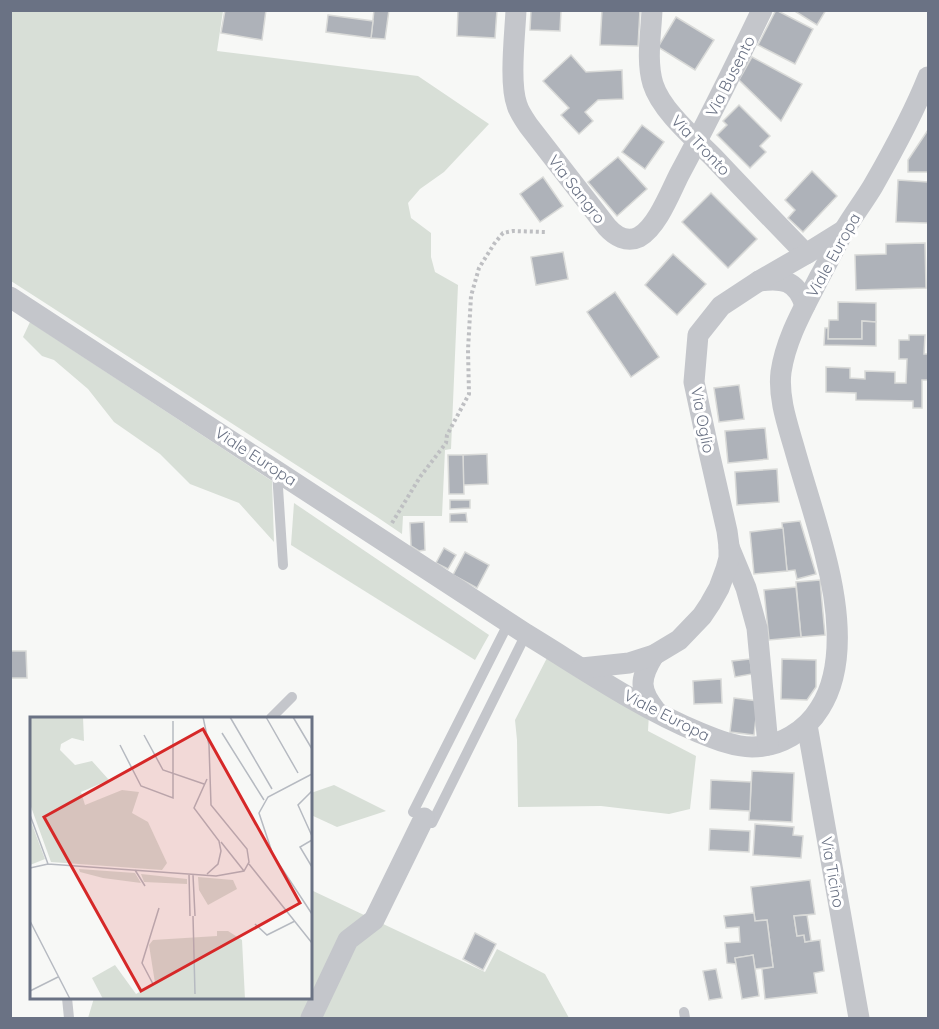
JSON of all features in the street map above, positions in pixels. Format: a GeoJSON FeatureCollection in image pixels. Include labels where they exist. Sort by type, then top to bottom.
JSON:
{"type":"FeatureCollection","features":[{"type":"Feature","properties":{"kind":"street","name":"Via Sangro"},"geometry":{"type":"LineString","coordinates":[[516,10],[514,78],[516,103],[528,125],[603,223],[614,234],[630,240],[646,232],[657,218],[697,141]]}},
{"type":"Feature","properties":{"kind":"street","name":"Via Tronto"},"geometry":{"type":"LineString","coordinates":[[652,10],[650,65],[654,86],[666,107],[806,254]]}},
{"type":"Feature","properties":{"kind":"street","name":"Via Busento"},"geometry":{"type":"LineString","coordinates":[[697,141],[762,10]]}},
{"type":"Feature","properties":{"kind":"street","name":"Viale Europa"},"geometry":{"type":"LineString","coordinates":[[10,297],[582,668],[688,728],[721,741],[742,746],[768,745],[788,737],[807,725],[818,711],[828,694],[834,670],[837,640],[836,615],[829,569],[785,416],[781,385],[783,363],[793,330],[805,305],[845,230],[885,164],[928,77]]}},
{"type":"Feature","properties":{"kind":"street","name":"Via Oglio"},"geometry":{"type":"LineString","coordinates":[[582,668],[629,663],[654,656],[679,640],[702,616],[719,588],[729,558],[729,546],[694,382],[698,335],[721,306],[759,280],[845,230]]}},
{"type":"Feature","properties":{"kind":"street"},"geometry":{"type":"LineString","coordinates":[[759,280],[786,281],[798,289],[805,305]]}},
{"type":"Feature","properties":{"kind":"street"},"geometry":{"type":"LineString","coordinates":[[729,546],[746,588],[757,627],[768,745]]}},
{"type":"Feature","properties":{"kind":"street"},"geometry":{"type":"LineString","coordinates":[[654,656],[645,673],[643,684],[645,697],[657,712]]}},
{"type":"Feature","properties":{"kind":"street","name":"Via Ticino"},"geometry":{"type":"LineString","coordinates":[[807,725],[859,1018]]}},
{"type":"Feature","properties":{"kind":"street"},"geometry":{"type":"LineString","coordinates":[[311,1018],[348,940],[374,920],[423,818]]}},
{"type":"Feature","properties":{"kind":"lane"},"geometry":{"type":"LineString","coordinates":[[277,470],[283,565]]}},
{"type":"Feature","properties":{"kind":"lane"},"geometry":{"type":"LineString","coordinates":[[423,818],[518,628]]}},
{"type":"Feature","properties":{"kind":"lane"},"geometry":{"type":"LineString","coordinates":[[423,818],[518,628]]}},
{"type":"Feature","properties":{"kind":"lane"},"geometry":{"type":"LineString","coordinates":[[272,717],[292,698]]}},
{"type":"Feature","properties":{"kind":"lane"},"geometry":{"type":"LineString","coordinates":[[67,999],[69,1018]]}},
{"type":"Feature","properties":{"kind":"path"},"geometry":{"type":"LineString","coordinates":[[382,539],[420,477],[446,443],[447,435],[469,394],[468,350],[471,296],[479,268],[503,233],[544,232]]}},
{"type":"Feature","properties":{"kind":"shaded area"},"geometry":{"type":"Polygon","coordinates":[[[10,11],[223,11],[217,51],[418,76],[489,124],[444,172],[420,189],[408,203],[411,218],[431,233],[431,257],[435,272],[458,285],[451,449],[445,450],[442,516],[403,516],[402,534],[11,281],[10,11]]]}},
{"type":"Feature","properties":{"kind":"shaded area"},"geometry":{"type":"Polygon","coordinates":[[[30,322],[272,481],[274,542],[239,503],[190,484],[160,454],[114,422],[88,389],[54,360],[42,356],[23,337],[30,322]]]}},
{"type":"Feature","properties":{"kind":"shaded area"},"geometry":{"type":"Polygon","coordinates":[[[294,503],[489,635],[475,660],[291,545],[294,503]]]}},
{"type":"Feature","properties":{"kind":"shaded area"},"geometry":{"type":"Polygon","coordinates":[[[548,656],[649,714],[648,731],[696,756],[690,809],[669,814],[601,806],[518,807],[515,720],[548,656]]]}},
{"type":"Feature","properties":{"kind":"shaded area"},"geometry":{"type":"Polygon","coordinates":[[[334,785],[386,811],[337,827],[312,815],[312,793],[334,785]]]}},
{"type":"Feature","properties":{"kind":"shaded area"},"geometry":{"type":"Polygon","coordinates":[[[312,890],[485,972],[497,949],[545,974],[569,1018],[88,1018],[94,999],[312,999],[312,890]]]}},
{"type":"Feature","properties":{"kind":"building"},"geometry":{"type":"Polygon","coordinates":[[[225,10],[266,10],[262,40],[221,33],[225,10]]]}},
{"type":"Feature","properties":{"kind":"building"},"geometry":{"type":"Polygon","coordinates":[[[374,10],[389,10],[385,39],[371,38],[374,10]]]}},
{"type":"Feature","properties":{"kind":"building"},"geometry":{"type":"Polygon","coordinates":[[[458,10],[497,10],[495,38],[457,36],[458,10]]]}},
{"type":"Feature","properties":{"kind":"building"},"geometry":{"type":"Polygon","coordinates":[[[531,10],[561,10],[560,31],[530,30],[531,10]]]}},
{"type":"Feature","properties":{"kind":"building"},"geometry":{"type":"Polygon","coordinates":[[[602,10],[640,10],[638,46],[600,45],[602,10]]]}},
{"type":"Feature","properties":{"kind":"building"},"geometry":{"type":"Polygon","coordinates":[[[776,10],[813,29],[795,64],[758,45],[776,10]]]}},
{"type":"Feature","properties":{"kind":"building"},"geometry":{"type":"Polygon","coordinates":[[[793,10],[826,10],[817,25],[793,10]]]}},
{"type":"Feature","properties":{"kind":"building"},"geometry":{"type":"Polygon","coordinates":[[[328,15],[373,21],[371,38],[326,32],[328,15]]]}},
{"type":"Feature","properties":{"kind":"building"},"geometry":{"type":"Polygon","coordinates":[[[676,17],[714,40],[695,70],[658,47],[676,17]]]}},
{"type":"Feature","properties":{"kind":"building"},"geometry":{"type":"Polygon","coordinates":[[[571,55],[586,72],[622,70],[623,99],[598,100],[585,112],[593,121],[579,134],[561,115],[569,108],[543,81],[571,55]]]}},
{"type":"Feature","properties":{"kind":"building"},"geometry":{"type":"Polygon","coordinates":[[[752,57],[802,84],[781,121],[739,80],[752,57]]]}},
{"type":"Feature","properties":{"kind":"building"},"geometry":{"type":"Polygon","coordinates":[[[739,105],[770,136],[760,146],[766,152],[750,168],[717,135],[727,125],[723,121],[739,105]]]}},
{"type":"Feature","properties":{"kind":"building"},"geometry":{"type":"Polygon","coordinates":[[[642,125],[664,142],[645,169],[622,152],[642,125]]]}},
{"type":"Feature","properties":{"kind":"building"},"geometry":{"type":"Polygon","coordinates":[[[928,130],[928,172],[908,172],[908,160],[928,130]]]}},
{"type":"Feature","properties":{"kind":"building"},"geometry":{"type":"Polygon","coordinates":[[[618,157],[647,189],[617,216],[588,182],[618,157]]]}},
{"type":"Feature","properties":{"kind":"building"},"geometry":{"type":"Polygon","coordinates":[[[812,171],[837,196],[803,232],[788,218],[795,210],[785,200],[812,171]]]}},
{"type":"Feature","properties":{"kind":"building"},"geometry":{"type":"Polygon","coordinates":[[[543,177],[563,206],[540,222],[520,194],[543,177]]]}},
{"type":"Feature","properties":{"kind":"building"},"geometry":{"type":"Polygon","coordinates":[[[898,180],[928,182],[928,223],[896,222],[898,180]]]}},
{"type":"Feature","properties":{"kind":"building"},"geometry":{"type":"Polygon","coordinates":[[[711,193],[757,239],[728,268],[682,222],[711,193]]]}},
{"type":"Feature","properties":{"kind":"building"},"geometry":{"type":"Polygon","coordinates":[[[925,243],[926,288],[856,290],[855,255],[886,254],[886,244],[925,243]]]}},
{"type":"Feature","properties":{"kind":"building"},"geometry":{"type":"Polygon","coordinates":[[[563,252],[568,279],[536,285],[531,257],[563,252]]]}},
{"type":"Feature","properties":{"kind":"building"},"geometry":{"type":"Polygon","coordinates":[[[673,254],[706,284],[677,315],[645,285],[673,254]]]}},
{"type":"Feature","properties":{"kind":"building"},"geometry":{"type":"Polygon","coordinates":[[[615,292],[659,357],[631,377],[587,312],[615,292]]]}},
{"type":"Feature","properties":{"kind":"building"},"geometry":{"type":"Polygon","coordinates":[[[838,302],[876,303],[876,322],[862,321],[862,339],[828,339],[829,320],[838,320],[838,302]]]}},
{"type":"Feature","properties":{"kind":"building"},"geometry":{"type":"Polygon","coordinates":[[[862,321],[876,322],[876,346],[824,345],[825,328],[828,328],[828,339],[862,339],[862,321]]]}},
{"type":"Feature","properties":{"kind":"building"},"geometry":{"type":"Polygon","coordinates":[[[909,335],[925,335],[924,354],[928,354],[928,380],[922,380],[922,408],[913,408],[913,401],[856,400],[856,393],[826,392],[826,367],[850,368],[850,378],[865,379],[865,371],[895,372],[895,383],[906,383],[907,359],[899,359],[899,340],[909,340],[909,335]]]}},
{"type":"Feature","properties":{"kind":"building"},"geometry":{"type":"Polygon","coordinates":[[[739,385],[744,419],[719,422],[714,388],[739,385]]]}},
{"type":"Feature","properties":{"kind":"building"},"geometry":{"type":"Polygon","coordinates":[[[765,428],[768,459],[728,463],[725,431],[765,428]]]}},
{"type":"Feature","properties":{"kind":"building"},"geometry":{"type":"Polygon","coordinates":[[[487,454],[488,484],[463,485],[463,455],[487,454]]]}},
{"type":"Feature","properties":{"kind":"building"},"geometry":{"type":"Polygon","coordinates":[[[448,455],[463,455],[464,494],[449,494],[448,455]]]}},
{"type":"Feature","properties":{"kind":"building"},"geometry":{"type":"Polygon","coordinates":[[[777,469],[779,502],[737,505],[735,472],[777,469]]]}},
{"type":"Feature","properties":{"kind":"building"},"geometry":{"type":"Polygon","coordinates":[[[450,500],[470,500],[470,508],[450,509],[450,500]]]}},
{"type":"Feature","properties":{"kind":"building"},"geometry":{"type":"Polygon","coordinates":[[[466,513],[467,522],[450,522],[450,514],[466,513]]]}},
{"type":"Feature","properties":{"kind":"building"},"geometry":{"type":"Polygon","coordinates":[[[800,521],[816,574],[797,579],[795,570],[787,571],[782,523],[800,521]]]}},
{"type":"Feature","properties":{"kind":"building"},"geometry":{"type":"Polygon","coordinates":[[[424,522],[425,550],[419,551],[411,546],[410,523],[424,522]]]}},
{"type":"Feature","properties":{"kind":"building"},"geometry":{"type":"Polygon","coordinates":[[[783,528],[787,571],[754,574],[750,532],[783,528]]]}},
{"type":"Feature","properties":{"kind":"building"},"geometry":{"type":"Polygon","coordinates":[[[444,548],[456,555],[448,569],[436,563],[444,548]]]}},
{"type":"Feature","properties":{"kind":"building"},"geometry":{"type":"Polygon","coordinates":[[[465,552],[489,565],[477,588],[453,575],[465,552]]]}},
{"type":"Feature","properties":{"kind":"building"},"geometry":{"type":"Polygon","coordinates":[[[820,580],[825,635],[801,637],[796,582],[820,580]]]}},
{"type":"Feature","properties":{"kind":"building"},"geometry":{"type":"Polygon","coordinates":[[[796,587],[801,637],[769,640],[764,590],[796,587]]]}},
{"type":"Feature","properties":{"kind":"building"},"geometry":{"type":"Polygon","coordinates":[[[10,651],[26,651],[27,678],[10,678],[10,651]]]}},
{"type":"Feature","properties":{"kind":"building"},"geometry":{"type":"Polygon","coordinates":[[[750,659],[752,674],[735,677],[732,661],[750,659]]]}},
{"type":"Feature","properties":{"kind":"building"},"geometry":{"type":"Polygon","coordinates":[[[782,659],[816,660],[816,687],[807,700],[781,699],[782,659]]]}},
{"type":"Feature","properties":{"kind":"building"},"geometry":{"type":"Polygon","coordinates":[[[721,679],[722,703],[694,704],[693,681],[721,679]]]}},
{"type":"Feature","properties":{"kind":"building"},"geometry":{"type":"Polygon","coordinates":[[[734,698],[758,701],[754,735],[730,732],[734,698]]]}},
{"type":"Feature","properties":{"kind":"building"},"geometry":{"type":"Polygon","coordinates":[[[752,771],[794,773],[792,822],[749,820],[752,771]]]}},
{"type":"Feature","properties":{"kind":"building"},"geometry":{"type":"Polygon","coordinates":[[[711,780],[751,782],[750,811],[710,809],[711,780]]]}},
{"type":"Feature","properties":{"kind":"building"},"geometry":{"type":"Polygon","coordinates":[[[755,824],[794,827],[793,835],[803,836],[801,858],[753,855],[755,824]]]}},
{"type":"Feature","properties":{"kind":"building"},"geometry":{"type":"Polygon","coordinates":[[[710,829],[750,831],[749,852],[709,850],[710,829]]]}},
{"type":"Feature","properties":{"kind":"building"},"geometry":{"type":"Polygon","coordinates":[[[810,880],[815,914],[794,916],[797,936],[804,935],[805,942],[820,940],[824,971],[814,973],[817,993],[765,999],[762,969],[773,967],[767,920],[755,921],[751,887],[810,880]]]}},
{"type":"Feature","properties":{"kind":"building"},"geometry":{"type":"Polygon","coordinates":[[[754,913],[755,921],[767,920],[773,967],[755,969],[753,955],[735,958],[736,964],[727,963],[725,943],[740,942],[739,927],[726,928],[724,916],[754,913]]]}},
{"type":"Feature","properties":{"kind":"building"},"geometry":{"type":"Polygon","coordinates":[[[807,915],[811,941],[805,942],[804,935],[797,936],[794,916],[807,915]]]}},
{"type":"Feature","properties":{"kind":"building"},"geometry":{"type":"Polygon","coordinates":[[[475,933],[496,944],[483,970],[463,959],[475,933]]]}},
{"type":"Feature","properties":{"kind":"building"},"geometry":{"type":"Polygon","coordinates":[[[753,955],[759,996],[742,999],[735,958],[753,955]]]}},
{"type":"Feature","properties":{"kind":"building"},"geometry":{"type":"Polygon","coordinates":[[[716,969],[722,998],[709,1000],[703,971],[716,969]]]}}]}
